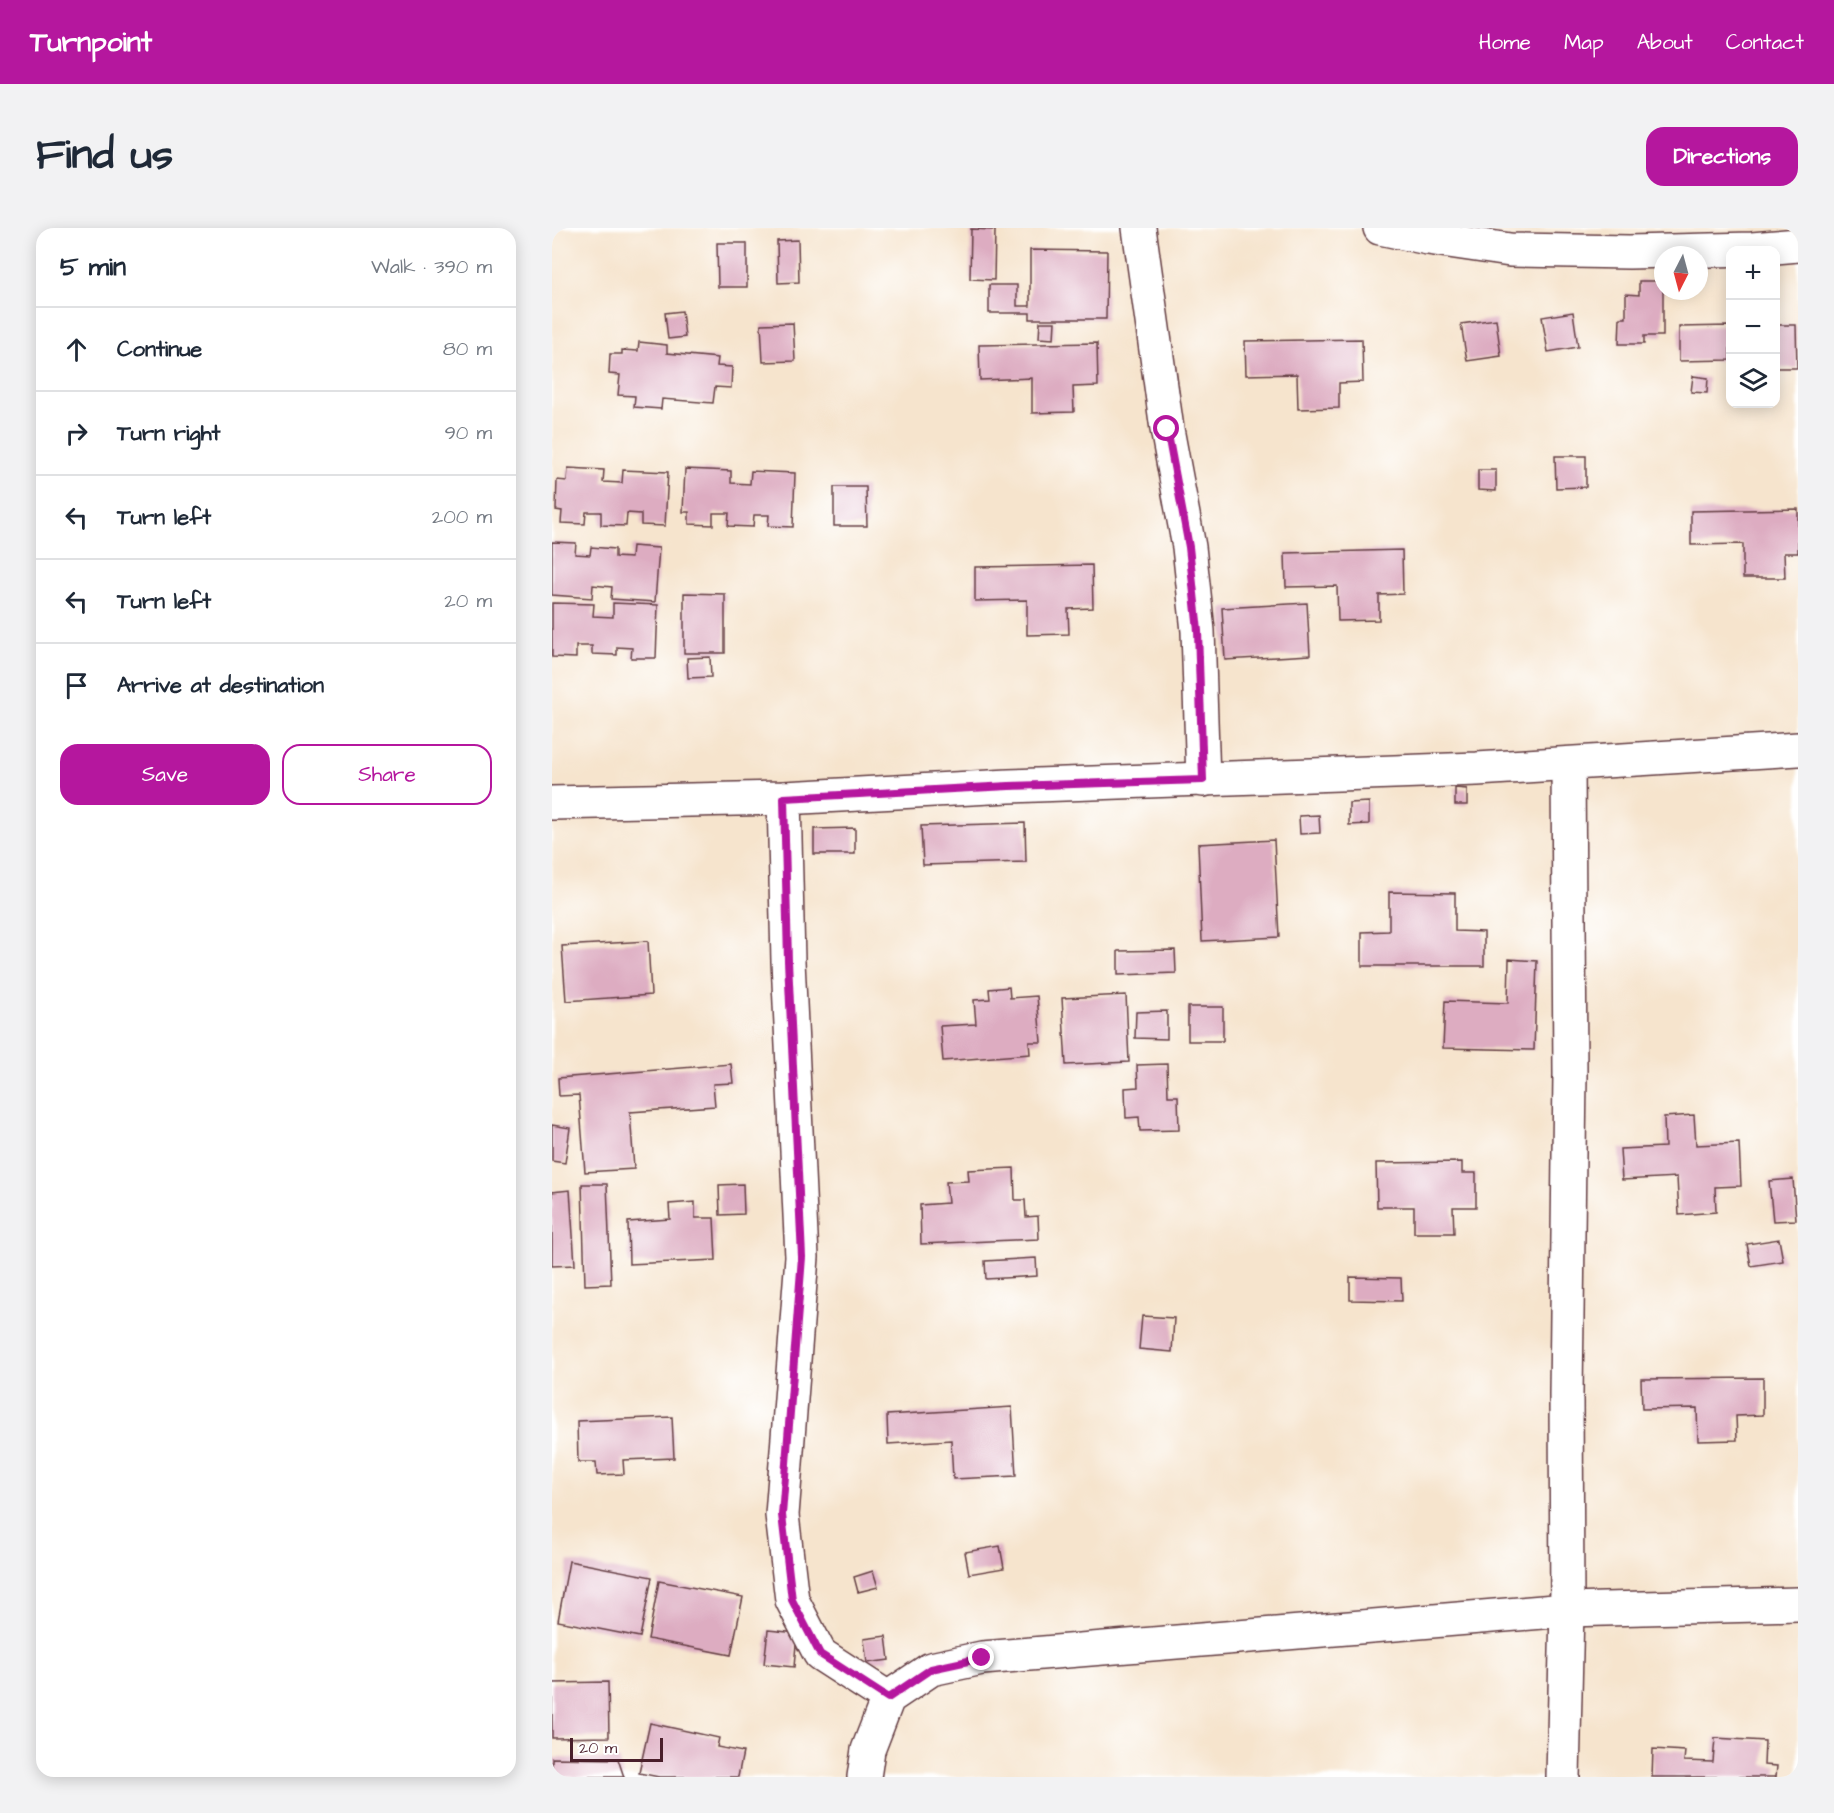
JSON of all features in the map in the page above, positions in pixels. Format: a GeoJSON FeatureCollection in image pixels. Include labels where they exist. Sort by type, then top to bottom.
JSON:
{"type":"FeatureCollection","features":[{"type":"Feature","properties":{"kind":"street"},"geometry":{"type":"LineString","coordinates":[[1139,228],[1167,429],[1189,547],[1198,631],[1203,780]]}},
{"type":"Feature","properties":{"kind":"street"},"geometry":{"type":"LineString","coordinates":[[1380,228],[1428,238],[1510,250],[1629,252],[1752,249],[1798,245]]}},
{"type":"Feature","properties":{"kind":"street"},"geometry":{"type":"LineString","coordinates":[[552,802],[784,798],[1009,786],[1477,769],[1798,749]]}},
{"type":"Feature","properties":{"kind":"street"},"geometry":{"type":"LineString","coordinates":[[1563,1777],[1568,1610],[1566,1394],[1570,1074],[1568,764]]}},
{"type":"Feature","properties":{"kind":"street"},"geometry":{"type":"LineString","coordinates":[[784,798],[788,961],[802,1257],[783,1525],[792,1600],[820,1654],[888,1698]]}},
{"type":"Feature","properties":{"kind":"street"},"geometry":{"type":"LineString","coordinates":[[864,1777],[868,1750],[888,1698],[931,1669],[982,1658],[1568,1610],[1798,1604]]}},
{"type":"Feature","properties":{"kind":"building"},"geometry":{"type":"Polygon","coordinates":[[[971,229],[995,230],[994,280],[970,279],[971,229]]]}},
{"type":"Feature","properties":{"kind":"building"},"geometry":{"type":"Polygon","coordinates":[[[798,240],[799,282],[778,283],[777,241],[798,240]]]}},
{"type":"Feature","properties":{"kind":"building"},"geometry":{"type":"Polygon","coordinates":[[[717,243],[747,243],[747,287],[718,287],[717,243]]]}},
{"type":"Feature","properties":{"kind":"building"},"geometry":{"type":"Polygon","coordinates":[[[1030,250],[1107,251],[1106,319],[1030,319],[1030,313],[989,313],[989,285],[1017,285],[1017,306],[1030,306],[1030,250]]]}},
{"type":"Feature","properties":{"kind":"building"},"geometry":{"type":"Polygon","coordinates":[[[1639,281],[1654,281],[1654,300],[1663,300],[1663,336],[1644,336],[1644,344],[1619,344],[1620,318],[1626,318],[1626,294],[1639,295],[1639,281]]]}},
{"type":"Feature","properties":{"kind":"building"},"geometry":{"type":"Polygon","coordinates":[[[682,311],[685,337],[668,339],[665,313],[682,311]]]}},
{"type":"Feature","properties":{"kind":"building"},"geometry":{"type":"Polygon","coordinates":[[[1573,312],[1578,347],[1548,352],[1542,317],[1573,312]]]}},
{"type":"Feature","properties":{"kind":"building"},"geometry":{"type":"Polygon","coordinates":[[[1496,319],[1501,356],[1467,361],[1461,324],[1496,319]]]}},
{"type":"Feature","properties":{"kind":"building"},"geometry":{"type":"Polygon","coordinates":[[[1040,322],[1055,322],[1054,339],[1039,338],[1040,322]]]}},
{"type":"Feature","properties":{"kind":"building"},"geometry":{"type":"Polygon","coordinates":[[[793,323],[795,361],[763,362],[761,324],[793,323]]]}},
{"type":"Feature","properties":{"kind":"building"},"geometry":{"type":"Polygon","coordinates":[[[1780,325],[1796,325],[1797,368],[1780,368],[1780,325]]]}},
{"type":"Feature","properties":{"kind":"building"},"geometry":{"type":"Polygon","coordinates":[[[1726,326],[1726,360],[1679,361],[1679,327],[1726,326]]]}},
{"type":"Feature","properties":{"kind":"building"},"geometry":{"type":"Polygon","coordinates":[[[1362,339],[1363,382],[1339,383],[1339,408],[1298,409],[1297,374],[1246,375],[1245,341],[1362,339]]]}},
{"type":"Feature","properties":{"kind":"building"},"geometry":{"type":"Polygon","coordinates":[[[639,342],[667,345],[667,353],[718,358],[717,366],[732,367],[731,388],[715,387],[713,403],[662,399],[661,409],[634,407],[635,396],[618,395],[620,375],[609,374],[610,354],[622,354],[622,350],[638,351],[639,342]]]}},
{"type":"Feature","properties":{"kind":"building"},"geometry":{"type":"Polygon","coordinates":[[[1097,343],[1098,386],[1073,387],[1074,412],[1032,413],[1032,378],[980,380],[979,345],[1097,343]]]}},
{"type":"Feature","properties":{"kind":"building"},"geometry":{"type":"Polygon","coordinates":[[[1693,376],[1708,378],[1707,393],[1691,392],[1693,376]]]}},
{"type":"Feature","properties":{"kind":"building"},"geometry":{"type":"Polygon","coordinates":[[[1555,456],[1586,456],[1586,487],[1556,488],[1555,456]]]}},
{"type":"Feature","properties":{"kind":"building"},"geometry":{"type":"Polygon","coordinates":[[[568,468],[604,470],[603,482],[622,483],[623,470],[668,472],[665,526],[641,525],[641,514],[627,513],[626,526],[601,525],[601,512],[586,512],[585,524],[561,523],[562,511],[556,510],[557,480],[567,481],[568,468]]]}},
{"type":"Feature","properties":{"kind":"building"},"geometry":{"type":"Polygon","coordinates":[[[685,469],[731,471],[731,483],[750,484],[751,471],[795,473],[793,527],[768,526],[769,515],[754,515],[753,527],[728,526],[729,513],[713,513],[713,525],[689,524],[689,512],[683,512],[685,469]]]}},
{"type":"Feature","properties":{"kind":"building"},"geometry":{"type":"Polygon","coordinates":[[[1478,470],[1496,470],[1496,491],[1478,490],[1478,470]]]}},
{"type":"Feature","properties":{"kind":"building"},"geometry":{"type":"Polygon","coordinates":[[[834,487],[866,487],[867,526],[834,526],[834,487]]]}},
{"type":"Feature","properties":{"kind":"building"},"geometry":{"type":"Polygon","coordinates":[[[1798,509],[1798,553],[1784,553],[1785,578],[1743,578],[1743,544],[1691,545],[1691,511],[1798,509]]]}},
{"type":"Feature","properties":{"kind":"building"},"geometry":{"type":"Polygon","coordinates":[[[552,542],[576,543],[575,554],[590,555],[591,547],[615,549],[615,557],[631,558],[632,546],[659,548],[655,602],[611,599],[612,587],[593,585],[592,598],[552,595],[552,542]]]}},
{"type":"Feature","properties":{"kind":"building"},"geometry":{"type":"Polygon","coordinates":[[[1402,550],[1403,594],[1379,595],[1379,620],[1338,621],[1337,586],[1286,587],[1285,553],[1402,550]]]}},
{"type":"Feature","properties":{"kind":"building"},"geometry":{"type":"Polygon","coordinates":[[[1092,565],[1093,608],[1068,609],[1069,634],[1027,635],[1027,600],[975,601],[975,567],[1092,565]]]}},
{"type":"Feature","properties":{"kind":"building"},"geometry":{"type":"Polygon","coordinates":[[[684,593],[725,594],[725,653],[684,653],[684,593]]]}},
{"type":"Feature","properties":{"kind":"building"},"geometry":{"type":"Polygon","coordinates":[[[552,603],[594,604],[593,616],[613,617],[613,603],[658,605],[656,658],[631,658],[632,648],[617,647],[617,655],[592,654],[592,646],[576,646],[576,658],[552,657],[552,603]]]}},
{"type":"Feature","properties":{"kind":"building"},"geometry":{"type":"Polygon","coordinates":[[[1307,603],[1310,655],[1225,660],[1222,608],[1307,603]]]}},
{"type":"Feature","properties":{"kind":"building"},"geometry":{"type":"Polygon","coordinates":[[[710,657],[711,677],[688,678],[687,658],[710,657]]]}},
{"type":"Feature","properties":{"kind":"building"},"geometry":{"type":"Polygon","coordinates":[[[1455,788],[1467,789],[1467,805],[1455,805],[1455,788]]]}},
{"type":"Feature","properties":{"kind":"building"},"geometry":{"type":"Polygon","coordinates":[[[1369,802],[1369,824],[1349,825],[1349,803],[1369,802]]]}},
{"type":"Feature","properties":{"kind":"building"},"geometry":{"type":"Polygon","coordinates":[[[1319,815],[1320,833],[1300,834],[1299,816],[1319,815]]]}},
{"type":"Feature","properties":{"kind":"building"},"geometry":{"type":"Polygon","coordinates":[[[1025,823],[1026,862],[923,865],[921,826],[1025,823]]]}},
{"type":"Feature","properties":{"kind":"building"},"geometry":{"type":"Polygon","coordinates":[[[855,828],[855,854],[814,854],[814,829],[855,828]]]}},
{"type":"Feature","properties":{"kind":"building"},"geometry":{"type":"Polygon","coordinates":[[[1274,840],[1279,937],[1202,941],[1198,844],[1274,840]]]}},
{"type":"Feature","properties":{"kind":"building"},"geometry":{"type":"Polygon","coordinates":[[[1389,892],[1455,893],[1455,931],[1484,932],[1484,966],[1362,966],[1362,932],[1389,931],[1389,892]]]}},
{"type":"Feature","properties":{"kind":"building"},"geometry":{"type":"Polygon","coordinates":[[[648,941],[651,995],[566,1001],[562,946],[648,941]]]}},
{"type":"Feature","properties":{"kind":"building"},"geometry":{"type":"Polygon","coordinates":[[[1175,950],[1176,973],[1118,975],[1118,951],[1175,950]]]}},
{"type":"Feature","properties":{"kind":"building"},"geometry":{"type":"Polygon","coordinates":[[[1509,959],[1537,961],[1534,1050],[1443,1048],[1445,1001],[1508,1003],[1509,959]]]}},
{"type":"Feature","properties":{"kind":"building"},"geometry":{"type":"Polygon","coordinates":[[[1009,987],[1010,998],[1037,996],[1041,1042],[1029,1042],[1030,1054],[943,1061],[940,1026],[976,1024],[974,1000],[990,999],[989,989],[1009,987]]]}},
{"type":"Feature","properties":{"kind":"building"},"geometry":{"type":"Polygon","coordinates":[[[1126,995],[1129,1062],[1066,1065],[1062,998],[1126,995]]]}},
{"type":"Feature","properties":{"kind":"building"},"geometry":{"type":"Polygon","coordinates":[[[1188,1007],[1223,1007],[1223,1041],[1188,1041],[1188,1007]]]}},
{"type":"Feature","properties":{"kind":"building"},"geometry":{"type":"Polygon","coordinates":[[[1167,1011],[1167,1039],[1135,1038],[1136,1012],[1167,1011]]]}},
{"type":"Feature","properties":{"kind":"building"},"geometry":{"type":"Polygon","coordinates":[[[731,1064],[733,1083],[713,1084],[715,1106],[630,1112],[634,1169],[585,1172],[579,1095],[559,1096],[558,1078],[731,1064]]]}},
{"type":"Feature","properties":{"kind":"building"},"geometry":{"type":"Polygon","coordinates":[[[1167,1064],[1168,1096],[1178,1096],[1179,1130],[1140,1131],[1139,1117],[1126,1118],[1125,1088],[1138,1087],[1137,1065],[1167,1064]]]}},
{"type":"Feature","properties":{"kind":"building"},"geometry":{"type":"Polygon","coordinates":[[[1694,1115],[1696,1145],[1739,1143],[1741,1186],[1715,1187],[1716,1212],[1679,1215],[1677,1177],[1622,1180],[1620,1149],[1665,1147],[1664,1117],[1694,1115]]]}},
{"type":"Feature","properties":{"kind":"building"},"geometry":{"type":"Polygon","coordinates":[[[552,1125],[570,1128],[565,1163],[552,1161],[552,1125]]]}},
{"type":"Feature","properties":{"kind":"building"},"geometry":{"type":"Polygon","coordinates":[[[1462,1162],[1462,1173],[1476,1173],[1476,1207],[1453,1207],[1454,1233],[1414,1233],[1414,1207],[1377,1207],[1376,1163],[1462,1162]]]}},
{"type":"Feature","properties":{"kind":"building"},"geometry":{"type":"Polygon","coordinates":[[[1014,1168],[1015,1200],[1025,1200],[1026,1217],[1038,1216],[1039,1239],[921,1244],[920,1205],[948,1203],[946,1182],[969,1181],[968,1170],[1014,1168]]]}},
{"type":"Feature","properties":{"kind":"building"},"geometry":{"type":"Polygon","coordinates":[[[1793,1179],[1796,1220],[1773,1221],[1769,1181],[1793,1179]]]}},
{"type":"Feature","properties":{"kind":"building"},"geometry":{"type":"Polygon","coordinates":[[[582,1184],[607,1184],[611,1284],[585,1285],[582,1184]]]}},
{"type":"Feature","properties":{"kind":"building"},"geometry":{"type":"Polygon","coordinates":[[[743,1184],[744,1214],[720,1215],[719,1185],[743,1184]]]}},
{"type":"Feature","properties":{"kind":"building"},"geometry":{"type":"Polygon","coordinates":[[[570,1190],[575,1265],[552,1266],[552,1192],[570,1190]]]}},
{"type":"Feature","properties":{"kind":"building"},"geometry":{"type":"Polygon","coordinates":[[[695,1202],[695,1218],[714,1218],[716,1260],[629,1264],[628,1222],[670,1219],[669,1204],[695,1202]]]}},
{"type":"Feature","properties":{"kind":"building"},"geometry":{"type":"Polygon","coordinates":[[[1779,1239],[1783,1261],[1751,1266],[1747,1244],[1779,1239]]]}},
{"type":"Feature","properties":{"kind":"building"},"geometry":{"type":"Polygon","coordinates":[[[1036,1258],[1037,1276],[986,1279],[985,1261],[1036,1258]]]}},
{"type":"Feature","properties":{"kind":"building"},"geometry":{"type":"Polygon","coordinates":[[[1350,1277],[1401,1278],[1402,1301],[1350,1300],[1350,1277]]]}},
{"type":"Feature","properties":{"kind":"building"},"geometry":{"type":"Polygon","coordinates":[[[1142,1316],[1174,1318],[1172,1352],[1139,1349],[1142,1316]]]}},
{"type":"Feature","properties":{"kind":"building"},"geometry":{"type":"Polygon","coordinates":[[[1763,1378],[1763,1415],[1736,1416],[1737,1440],[1698,1441],[1697,1408],[1642,1409],[1641,1379],[1763,1378]]]}},
{"type":"Feature","properties":{"kind":"building"},"geometry":{"type":"Polygon","coordinates":[[[1012,1407],[1016,1476],[953,1479],[951,1440],[888,1444],[887,1415],[1012,1407]]]}},
{"type":"Feature","properties":{"kind":"building"},"geometry":{"type":"Polygon","coordinates":[[[672,1417],[674,1458],[623,1460],[624,1474],[597,1475],[596,1462],[578,1462],[577,1421],[672,1417]]]}},
{"type":"Feature","properties":{"kind":"building"},"geometry":{"type":"Polygon","coordinates":[[[1000,1546],[1004,1568],[969,1574],[965,1552],[1000,1546]]]}},
{"type":"Feature","properties":{"kind":"building"},"geometry":{"type":"Polygon","coordinates":[[[569,1561],[652,1577],[640,1637],[558,1621],[569,1561]]]}},
{"type":"Feature","properties":{"kind":"building"},"geometry":{"type":"Polygon","coordinates":[[[873,1571],[878,1587],[858,1592],[854,1577],[873,1571]]]}},
{"type":"Feature","properties":{"kind":"building"},"geometry":{"type":"Polygon","coordinates":[[[659,1581],[743,1597],[731,1655],[648,1639],[659,1581]]]}},
{"type":"Feature","properties":{"kind":"building"},"geometry":{"type":"Polygon","coordinates":[[[768,1630],[797,1633],[794,1667],[764,1664],[768,1630]]]}},
{"type":"Feature","properties":{"kind":"building"},"geometry":{"type":"Polygon","coordinates":[[[886,1636],[889,1660],[867,1663],[864,1639],[886,1636]]]}},
{"type":"Feature","properties":{"kind":"building"},"geometry":{"type":"Polygon","coordinates":[[[608,1682],[609,1737],[552,1738],[552,1683],[608,1682]]]}},
{"type":"Feature","properties":{"kind":"building"},"geometry":{"type":"Polygon","coordinates":[[[650,1723],[719,1738],[717,1747],[743,1752],[738,1777],[659,1777],[639,1773],[650,1723]]]}},
{"type":"Feature","properties":{"kind":"building"},"geometry":{"type":"Polygon","coordinates":[[[1715,1738],[1765,1741],[1764,1765],[1777,1766],[1776,1777],[1652,1777],[1653,1749],[1685,1751],[1684,1761],[1713,1762],[1715,1738]]]}},
{"type":"Feature","properties":{"kind":"building"},"geometry":{"type":"Polygon","coordinates":[[[552,1758],[618,1759],[624,1777],[552,1777],[552,1758]]]}},
{"type":"Feature","properties":{"kind":"route"},"geometry":{"type":"LineString","coordinates":[[982,1658],[931,1669],[888,1698],[820,1654],[792,1600],[782,1515],[802,1257],[788,961],[784,798],[1009,786],[1203,780],[1198,631],[1189,547],[1167,429]]}}]}
